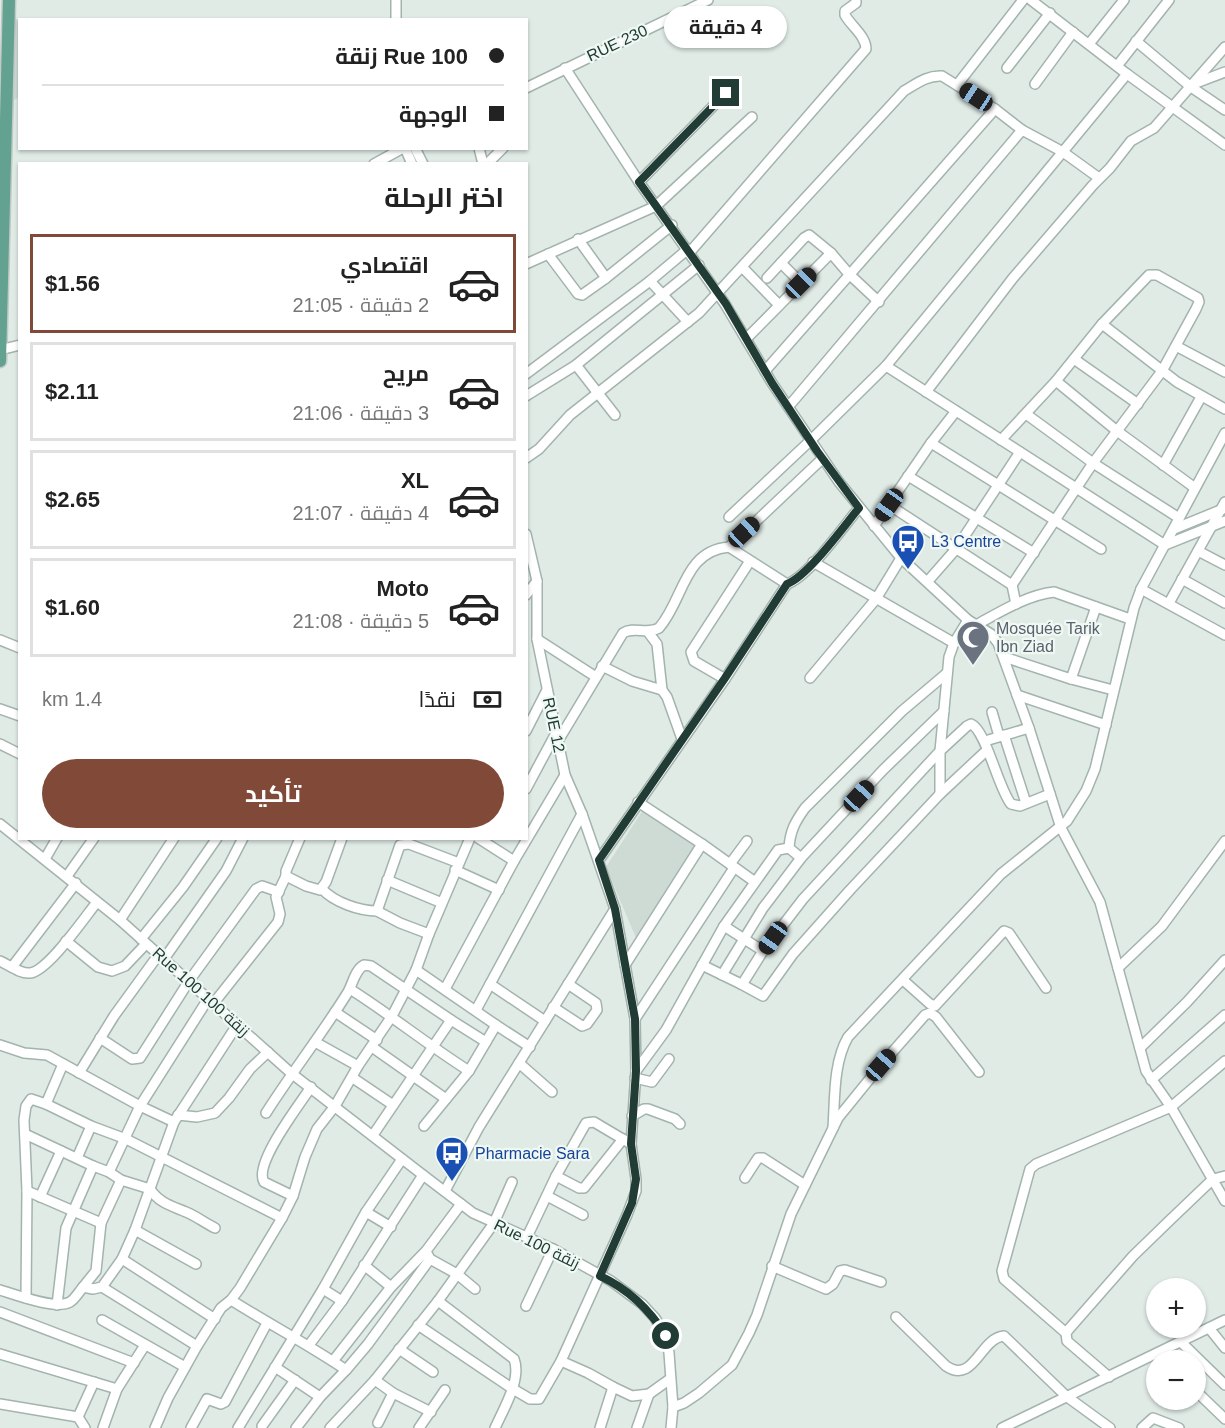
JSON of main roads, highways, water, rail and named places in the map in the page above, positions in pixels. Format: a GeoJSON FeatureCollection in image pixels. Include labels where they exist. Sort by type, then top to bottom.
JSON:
{"type":"FeatureCollection","features":[{"type":"Feature","properties":{"kind":"main road"},"geometry":{"type":"LineString","coordinates":[[0,362],[4,18],[9,0]]}},
{"type":"Feature","properties":{"kind":"place","name":"L3 Centre"},"geometry":{"type":"Point","coordinates":[908,570]}},
{"type":"Feature","properties":{"kind":"place","name":"Mosquée Tarik Ibn Ziad"},"geometry":{"type":"Point","coordinates":[973,666]}},
{"type":"Feature","properties":{"kind":"place","name":"Pharmacie Sara"},"geometry":{"type":"Point","coordinates":[452,1182]}}]}
